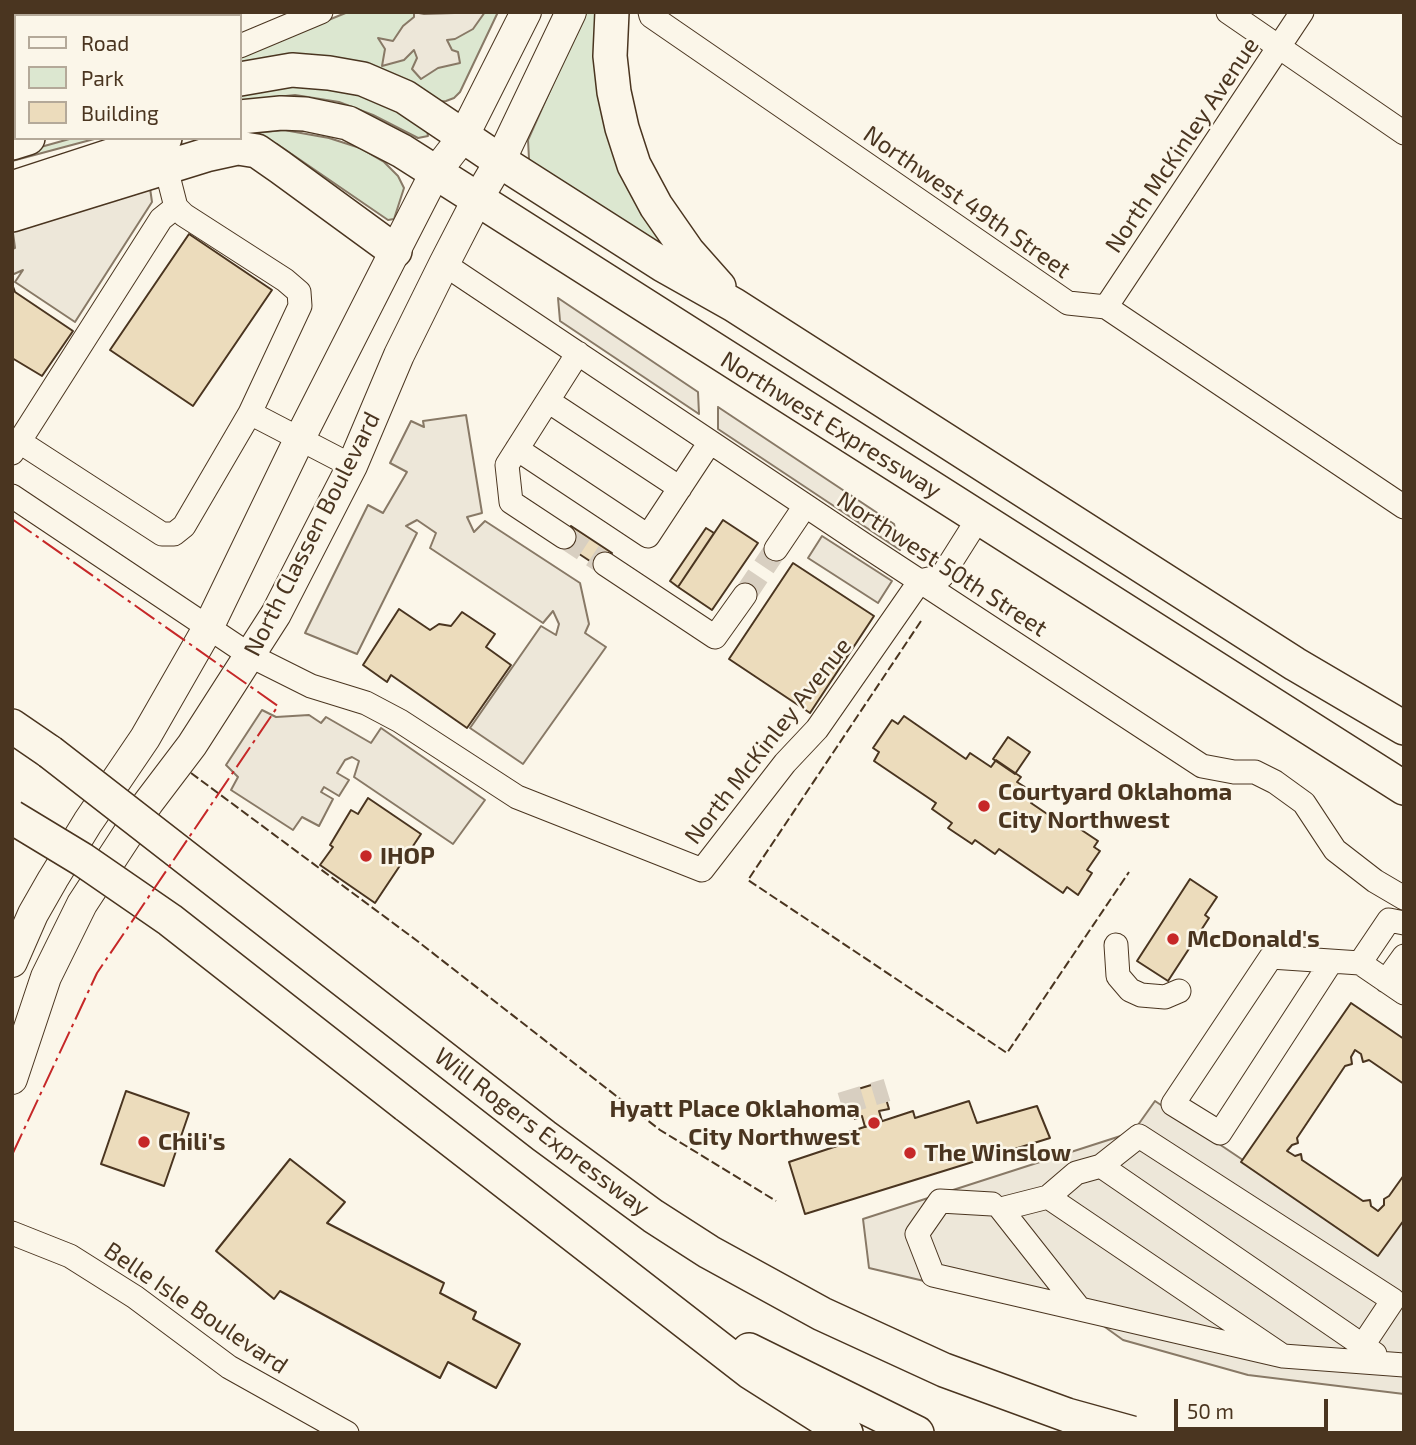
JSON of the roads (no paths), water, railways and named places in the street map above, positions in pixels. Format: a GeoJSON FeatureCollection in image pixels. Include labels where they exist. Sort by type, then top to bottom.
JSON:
{"type":"FeatureCollection","features":[{"type":"Feature","properties":{"kind":"highway"},"geometry":{"type":"LineString","coordinates":[[612,12],[610,56],[614,92],[634,165],[656,206],[688,252],[734,305]]}},
{"type":"Feature","properties":{"kind":"highway","name":"Northwest Expressway"},"geometry":{"type":"LineString","coordinates":[[243,69],[292,70],[363,79],[405,97],[663,265],[734,305],[1295,664],[1404,728]]}},
{"type":"Feature","properties":{"kind":"highway","name":"Northwest Expressway"},"geometry":{"type":"LineString","coordinates":[[242,117],[305,114],[348,123],[393,146],[1404,788]]}},
{"type":"Feature","properties":{"kind":"highway"},"geometry":{"type":"LineString","coordinates":[[17,185],[165,153],[237,148],[257,151],[395,251]]}},
{"type":"Feature","properties":{"kind":"highway"},"geometry":{"type":"LineString","coordinates":[[12,215],[165,153]]}},
{"type":"Feature","properties":{"kind":"highway","name":"Will Rogers Expressway"},"geometry":{"type":"LineString","coordinates":[[12,726],[50,752],[544,1136],[653,1216],[709,1252],[822,1314],[944,1370],[1067,1415],[1132,1433]]}},
{"type":"Feature","properties":{"kind":"highway"},"geometry":{"type":"LineString","coordinates":[[12,817],[83,860],[170,920],[671,1312],[751,1372],[846,1433]]}},
{"type":"Feature","properties":{"kind":"highway"},"geometry":{"type":"LineString","coordinates":[[671,1312],[917,1433]]}},
{"type":"Feature","properties":{"kind":"main road","name":"North Classen Boulevard"},"geometry":{"type":"LineString","coordinates":[[12,962],[33,914],[53,879],[145,738],[208,628],[299,440],[435,173],[463,136],[526,12]]}},
{"type":"Feature","properties":{"kind":"main road","name":"North Classen Boulevard"},"geometry":{"type":"LineString","coordinates":[[12,1079],[46,977],[82,904],[148,803],[192,745],[276,614],[352,466],[399,355],[477,200],[500,161],[571,12]]}},
{"type":"Feature","properties":{"kind":"street"},"geometry":{"type":"LineString","coordinates":[[243,69],[321,12]]}},
{"type":"Feature","properties":{"kind":"street","name":"Northwest 49th Street"},"geometry":{"type":"LineString","coordinates":[[650,12],[651,16],[1068,303],[1106,307],[1404,507]]}},
{"type":"Feature","properties":{"kind":"street"},"geometry":{"type":"LineString","coordinates":[[1228,12],[1404,133]]}},
{"type":"Feature","properties":{"kind":"street","name":"North McKinley Avenue"},"geometry":{"type":"LineString","coordinates":[[1106,307],[1302,12]]}},
{"type":"Feature","properties":{"kind":"street"},"geometry":{"type":"LineString","coordinates":[[165,153],[176,207],[184,215],[285,279],[299,292],[300,306],[250,413],[184,526],[174,534],[162,534],[16,447],[161,219],[176,207]]}},
{"type":"Feature","properties":{"kind":"street","name":"Northwest 50th Street"},"geometry":{"type":"LineString","coordinates":[[444,264],[805,506],[1202,766],[1234,772],[1255,772],[1275,782],[1304,803],[1335,850],[1375,881],[1404,898]]}},
{"type":"Feature","properties":{"kind":"street"},"geometry":{"type":"LineString","coordinates":[[564,537],[511,502],[506,466],[578,354]]}},
{"type":"Feature","properties":{"kind":"street"},"geometry":{"type":"LineString","coordinates":[[548,401],[680,488]]}},
{"type":"Feature","properties":{"kind":"street"},"geometry":{"type":"LineString","coordinates":[[250,413],[352,466]]}},
{"type":"Feature","properties":{"kind":"street"},"geometry":{"type":"LineString","coordinates":[[517,449],[648,536],[710,442]]}},
{"type":"Feature","properties":{"kind":"street"},"geometry":{"type":"LineString","coordinates":[[12,496],[251,656]]}},
{"type":"Feature","properties":{"kind":"street"},"geometry":{"type":"LineString","coordinates":[[776,549],[805,506]]}},
{"type":"Feature","properties":{"kind":"street","name":"North McKinley Avenue"},"geometry":{"type":"LineString","coordinates":[[251,656],[311,687],[366,703],[389,715],[517,797],[702,870],[785,763],[817,729],[920,580],[942,576],[978,519]]}},
{"type":"Feature","properties":{"kind":"street"},"geometry":{"type":"LineString","coordinates":[[605,565],[715,637],[745,595]]}},
{"type":"Feature","properties":{"kind":"street"},"geometry":{"type":"LineString","coordinates":[[1360,964],[1389,920],[1404,922]]}},
{"type":"Feature","properties":{"kind":"street"},"geometry":{"type":"LineString","coordinates":[[1116,945],[1118,976],[1129,990],[1141,996],[1165,997],[1179,991]]}},
{"type":"Feature","properties":{"kind":"street"},"geometry":{"type":"LineString","coordinates":[[1331,962],[1220,1133],[1170,1109],[1271,957],[1360,964],[1395,987],[1404,956]]}},
{"type":"Feature","properties":{"kind":"street"},"geometry":{"type":"LineString","coordinates":[[1079,1307],[1001,1209],[1048,1197],[1076,1173],[1101,1166],[1139,1136],[1400,1297],[1363,1345]]}},
{"type":"Feature","properties":{"kind":"street"},"geometry":{"type":"LineString","coordinates":[[1101,1166],[1363,1345],[1396,1364]]}},
{"type":"Feature","properties":{"kind":"street"},"geometry":{"type":"LineString","coordinates":[[1048,1197],[1283,1356]]}},
{"type":"Feature","properties":{"kind":"street"},"geometry":{"type":"LineString","coordinates":[[992,1204],[940,1201],[917,1234],[933,1275],[1283,1356],[1396,1364]]}},
{"type":"Feature","properties":{"kind":"street","name":"Belle Isle Boulevard"},"geometry":{"type":"LineString","coordinates":[[12,1233],[71,1256],[135,1297],[229,1367],[347,1433]]}},
{"type":"Feature","properties":{"kind":"tunnel"},"geometry":{"type":"LineString","coordinates":[[564,537],[605,564]]}},
{"type":"Feature","properties":{"kind":"tunnel"},"geometry":{"type":"LineString","coordinates":[[745,595],[776,549]]}},
{"type":"Feature","properties":{"kind":"tunnel"},"geometry":{"type":"LineString","coordinates":[[841,1104],[887,1090]]}},
{"type":"Feature","properties":{"kind":"place","name":"Courtyard Oklahoma City Northwest"},"geometry":{"type":"Point","coordinates":[984,806]}},
{"type":"Feature","properties":{"kind":"place","name":"IHOP"},"geometry":{"type":"Point","coordinates":[366,856]}},
{"type":"Feature","properties":{"kind":"place","name":"McDonald's"},"geometry":{"type":"Point","coordinates":[1173,939]}},
{"type":"Feature","properties":{"kind":"place","name":"Hyatt Place Oklahoma City Northwest"},"geometry":{"type":"Point","coordinates":[874,1123]}},
{"type":"Feature","properties":{"kind":"place","name":"Chili's"},"geometry":{"type":"Point","coordinates":[144,1142]}},
{"type":"Feature","properties":{"kind":"place","name":"The Winslow"},"geometry":{"type":"Point","coordinates":[910,1153]}}]}
